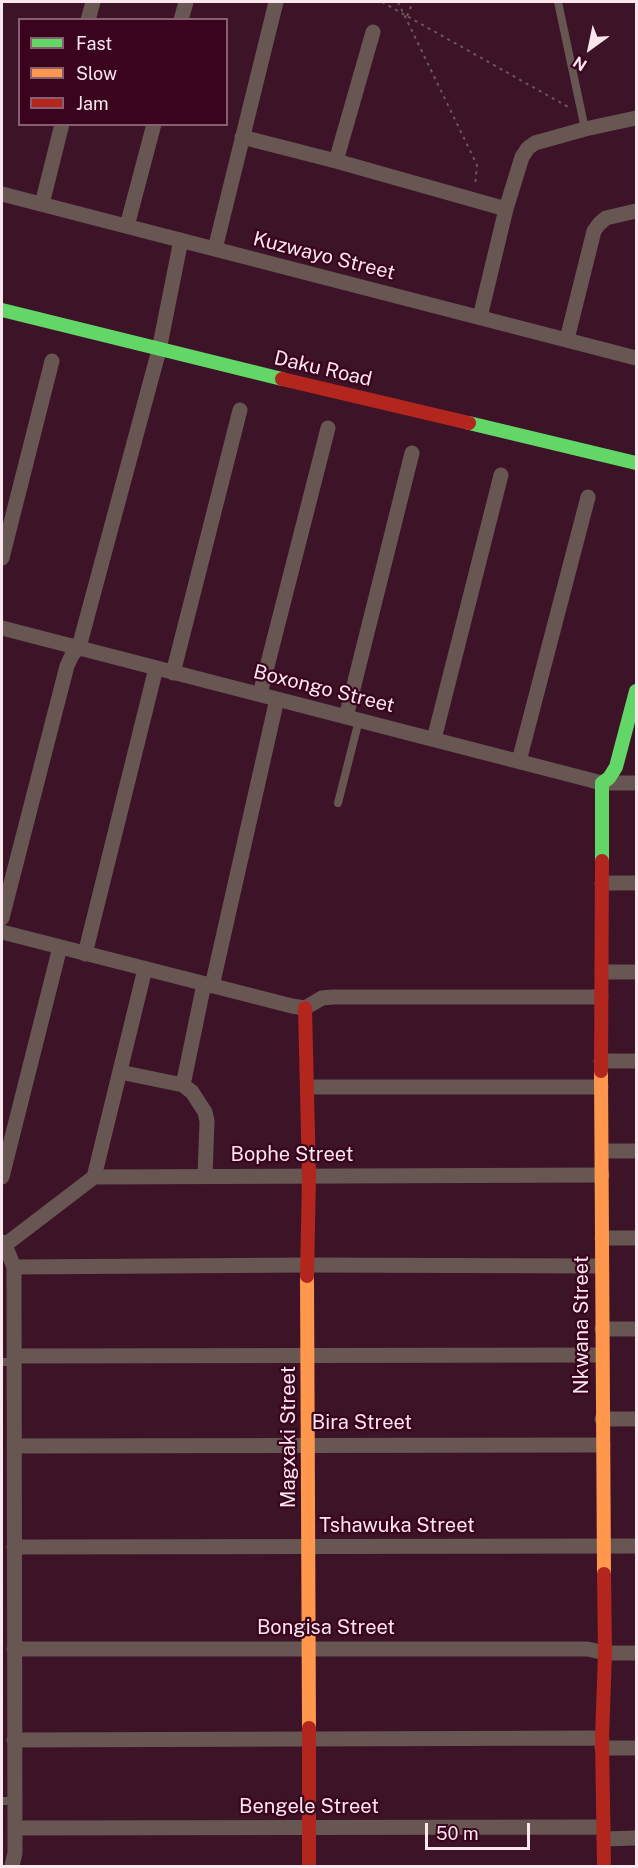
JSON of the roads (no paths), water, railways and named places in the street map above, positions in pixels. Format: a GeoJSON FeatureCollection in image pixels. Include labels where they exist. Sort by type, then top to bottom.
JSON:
{"type":"FeatureCollection","features":[{"type":"Feature","properties":{"kind":"street"},"geometry":{"type":"LineString","coordinates":[[89,18],[93,2]]}},
{"type":"Feature","properties":{"kind":"street"},"geometry":{"type":"LineString","coordinates":[[182,18],[186,2]]}},
{"type":"Feature","properties":{"kind":"street"},"geometry":{"type":"LineString","coordinates":[[215,249],[276,2]]}},
{"type":"Feature","properties":{"kind":"street"},"geometry":{"type":"LineString","coordinates":[[336,161],[373,32]]}},
{"type":"Feature","properties":{"kind":"street"},"geometry":{"type":"LineString","coordinates":[[480,317],[506,209],[522,157],[528,148],[534,143],[584,122],[636,118]]}},
{"type":"Feature","properties":{"kind":"street"},"geometry":{"type":"LineString","coordinates":[[42,204],[62,126]]}},
{"type":"Feature","properties":{"kind":"street"},"geometry":{"type":"LineString","coordinates":[[127,226],[153,126]]}},
{"type":"Feature","properties":{"kind":"street"},"geometry":{"type":"LineString","coordinates":[[242,137],[506,209]]}},
{"type":"Feature","properties":{"kind":"street","name":"Kuzwayo Street"},"geometry":{"type":"LineString","coordinates":[[2,194],[636,358]]}},
{"type":"Feature","properties":{"kind":"street"},"geometry":{"type":"LineString","coordinates":[[567,339],[594,231],[606,218],[636,211]]}},
{"type":"Feature","properties":{"kind":"street"},"geometry":{"type":"LineString","coordinates":[[2,918],[67,666],[79,647],[159,350],[181,240]]}},
{"type":"Feature","properties":{"kind":"street","name":"Daku Road"},"geometry":{"type":"LineString","coordinates":[[2,309],[159,350],[636,463]]}},
{"type":"Feature","properties":{"kind":"street"},"geometry":{"type":"LineString","coordinates":[[2,558],[52,361]]}},
{"type":"Feature","properties":{"kind":"street"},"geometry":{"type":"LineString","coordinates":[[173,673],[240,410]]}},
{"type":"Feature","properties":{"kind":"street"},"geometry":{"type":"LineString","coordinates":[[260,694],[328,428]]}},
{"type":"Feature","properties":{"kind":"street"},"geometry":{"type":"LineString","coordinates":[[353,718],[412,453]]}},
{"type":"Feature","properties":{"kind":"street"},"geometry":{"type":"LineString","coordinates":[[434,739],[501,475]]}},
{"type":"Feature","properties":{"kind":"street"},"geometry":{"type":"LineString","coordinates":[[519,761],[588,496]]}},
{"type":"Feature","properties":{"kind":"street","name":"Boxongo Street"},"geometry":{"type":"LineString","coordinates":[[2,628],[602,783],[636,783]]}},
{"type":"Feature","properties":{"kind":"street"},"geometry":{"type":"LineString","coordinates":[[85,954],[156,668]]}},
{"type":"Feature","properties":{"kind":"street"},"geometry":{"type":"LineString","coordinates":[[602,783],[609,778],[616,766],[636,698]]}},
{"type":"Feature","properties":{"kind":"street"},"geometry":{"type":"LineString","coordinates":[[183,1084],[277,699]]}},
{"type":"Feature","properties":{"kind":"street","name":"Nkwana Street"},"geometry":{"type":"LineString","coordinates":[[602,783],[601,1266],[605,1653],[602,1743],[604,1866]]}},
{"type":"Feature","properties":{"kind":"street"},"geometry":{"type":"LineString","coordinates":[[602,883],[636,883]]}},
{"type":"Feature","properties":{"kind":"street"},"geometry":{"type":"LineString","coordinates":[[2,932],[305,1008],[322,998],[333,997],[601,997]]}},
{"type":"Feature","properties":{"kind":"street"},"geometry":{"type":"LineString","coordinates":[[2,1177],[60,948]]}},
{"type":"Feature","properties":{"kind":"street"},"geometry":{"type":"LineString","coordinates":[[12,1866],[15,1853],[15,1828],[8,1801],[14,1740],[14,1446],[10,1360],[14,1268],[3,1243],[94,1176],[145,969]]}},
{"type":"Feature","properties":{"kind":"street"},"geometry":{"type":"LineString","coordinates":[[602,972],[636,972]]}},
{"type":"Feature","properties":{"kind":"street","name":"Magxaki Street"},"geometry":{"type":"LineString","coordinates":[[305,1008],[309,1176],[307,1265],[309,1866]]}},
{"type":"Feature","properties":{"kind":"street"},"geometry":{"type":"LineString","coordinates":[[601,1061],[636,1061]]}},
{"type":"Feature","properties":{"kind":"street"},"geometry":{"type":"LineString","coordinates":[[120,1072],[183,1084],[192,1092],[205,1112],[207,1121],[205,1176]]}},
{"type":"Feature","properties":{"kind":"street"},"geometry":{"type":"LineString","coordinates":[[308,1087],[601,1087]]}},
{"type":"Feature","properties":{"kind":"street"},"geometry":{"type":"LineString","coordinates":[[602,1151],[636,1151]]}},
{"type":"Feature","properties":{"kind":"street","name":"Bophe Street"},"geometry":{"type":"LineString","coordinates":[[94,1176],[602,1175]]}},
{"type":"Feature","properties":{"kind":"street"},"geometry":{"type":"LineString","coordinates":[[602,1238],[636,1238]]}},
{"type":"Feature","properties":{"kind":"street"},"geometry":{"type":"LineString","coordinates":[[14,1268],[307,1265],[601,1266]]}},
{"type":"Feature","properties":{"kind":"street"},"geometry":{"type":"LineString","coordinates":[[602,1329],[636,1329]]}},
{"type":"Feature","properties":{"kind":"street"},"geometry":{"type":"LineString","coordinates":[[10,1360],[308,1355],[602,1355]]}},
{"type":"Feature","properties":{"kind":"street"},"geometry":{"type":"LineString","coordinates":[[602,1419],[636,1419]]}},
{"type":"Feature","properties":{"kind":"street","name":"Bira Street"},"geometry":{"type":"LineString","coordinates":[[14,1446],[603,1445]]}},
{"type":"Feature","properties":{"kind":"street","name":"Tshawuka Street"},"geometry":{"type":"LineString","coordinates":[[14,1547],[636,1546]]}},
{"type":"Feature","properties":{"kind":"street","name":"Bongisa Street"},"geometry":{"type":"LineString","coordinates":[[15,1649],[588,1649],[605,1653],[636,1653]]}},
{"type":"Feature","properties":{"kind":"street"},"geometry":{"type":"LineString","coordinates":[[14,1740],[308,1739],[602,1743],[636,1748]]}},
{"type":"Feature","properties":{"kind":"street","name":"Bengele Street"},"geometry":{"type":"LineString","coordinates":[[15,1828],[309,1828],[604,1833],[636,1838]]}},
{"type":"Feature","properties":{"kind":"lane"},"geometry":{"type":"LineString","coordinates":[[558,2],[584,122]]}},
{"type":"Feature","properties":{"kind":"lane"},"geometry":{"type":"LineString","coordinates":[[338,803],[353,718]]}}]}
